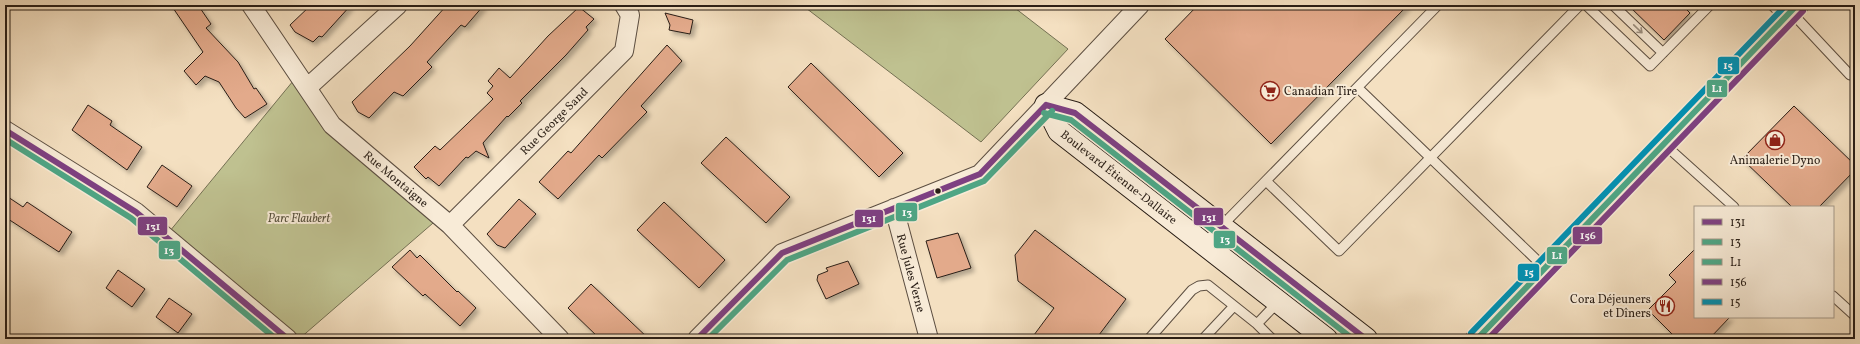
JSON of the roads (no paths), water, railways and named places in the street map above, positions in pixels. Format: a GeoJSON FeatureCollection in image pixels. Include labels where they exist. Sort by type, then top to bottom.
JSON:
{"type":"FeatureCollection","features":[{"type":"Feature","properties":{"kind":"main road"},"geometry":{"type":"LineString","coordinates":[[1477,339],[1664,144],[1786,10]]}},
{"type":"Feature","properties":{"kind":"street","name":"Rue Montaigne"},"geometry":{"type":"LineString","coordinates":[[252,5],[332,124],[450,225],[560,339]]}},
{"type":"Feature","properties":{"kind":"street"},"geometry":{"type":"LineString","coordinates":[[307,88],[398,5]]}},
{"type":"Feature","properties":{"kind":"street","name":"Rue George Sand"},"geometry":{"type":"LineString","coordinates":[[450,225],[624,51],[630,15],[624,5]]}},
{"type":"Feature","properties":{"kind":"street"},"geometry":{"type":"LineString","coordinates":[[697,339],[782,253],[980,174],[1140,5]]}},
{"type":"Feature","properties":{"kind":"street","name":"Boulevard Étienne-Dallaire"},"geometry":{"type":"LineString","coordinates":[[1046,105],[1075,113],[1366,339]]}},
{"type":"Feature","properties":{"kind":"street","name":"Boulevard Étienne-Dallaire"},"geometry":{"type":"LineString","coordinates":[[1046,105],[1059,131],[1326,339]]}},
{"type":"Feature","properties":{"kind":"street"},"geometry":{"type":"LineString","coordinates":[[5,130],[136,212],[288,339]]}},
{"type":"Feature","properties":{"kind":"street","name":"Rue Jules Verne"},"geometry":{"type":"LineString","coordinates":[[894,208],[929,339]]}},
{"type":"Feature","properties":{"kind":"lane"},"geometry":{"type":"LineString","coordinates":[[1204,244],[1438,5]]}},
{"type":"Feature","properties":{"kind":"lane"},"geometry":{"type":"LineString","coordinates":[[1266,181],[1340,251],[1580,5]]}},
{"type":"Feature","properties":{"kind":"lane"},"geometry":{"type":"LineString","coordinates":[[1586,5],[1650,66],[1710,5]]}},
{"type":"Feature","properties":{"kind":"lane"},"geometry":{"type":"LineString","coordinates":[[1613,5],[1663,53]]}},
{"type":"Feature","properties":{"kind":"lane"},"geometry":{"type":"LineString","coordinates":[[1786,10],[1850,76]]}},
{"type":"Feature","properties":{"kind":"lane"},"geometry":{"type":"LineString","coordinates":[[1358,88],[1545,268]]}},
{"type":"Feature","properties":{"kind":"lane"},"geometry":{"type":"LineString","coordinates":[[1664,144],[1733,206]]}},
{"type":"Feature","properties":{"kind":"lane"},"geometry":{"type":"LineString","coordinates":[[1149,339],[1192,290],[1199,286],[1208,285],[1257,324],[1272,339]]}},
{"type":"Feature","properties":{"kind":"lane"},"geometry":{"type":"LineString","coordinates":[[1834,297],[1855,316]]}},
{"type":"Feature","properties":{"kind":"lane"},"geometry":{"type":"LineString","coordinates":[[1257,324],[1278,302]]}},
{"type":"Feature","properties":{"kind":"lane"},"geometry":{"type":"LineString","coordinates":[[1202,339],[1234,306]]}},
{"type":"Feature","properties":{"kind":"place","name":"Canadian Tire"},"geometry":{"type":"Point","coordinates":[1270,91]}},
{"type":"Feature","properties":{"kind":"place","name":"Animalerie Dyno"},"geometry":{"type":"Point","coordinates":[1775,140]}},
{"type":"Feature","properties":{"kind":"place","name":"Cora Déjeuners et Dîners"},"geometry":{"type":"Point","coordinates":[1665,306]}},
{"type":"Feature","properties":{"kind":"park label","name":"Parc Flaubert"},"geometry":{"type":"Point","coordinates":[299,218]}}]}
